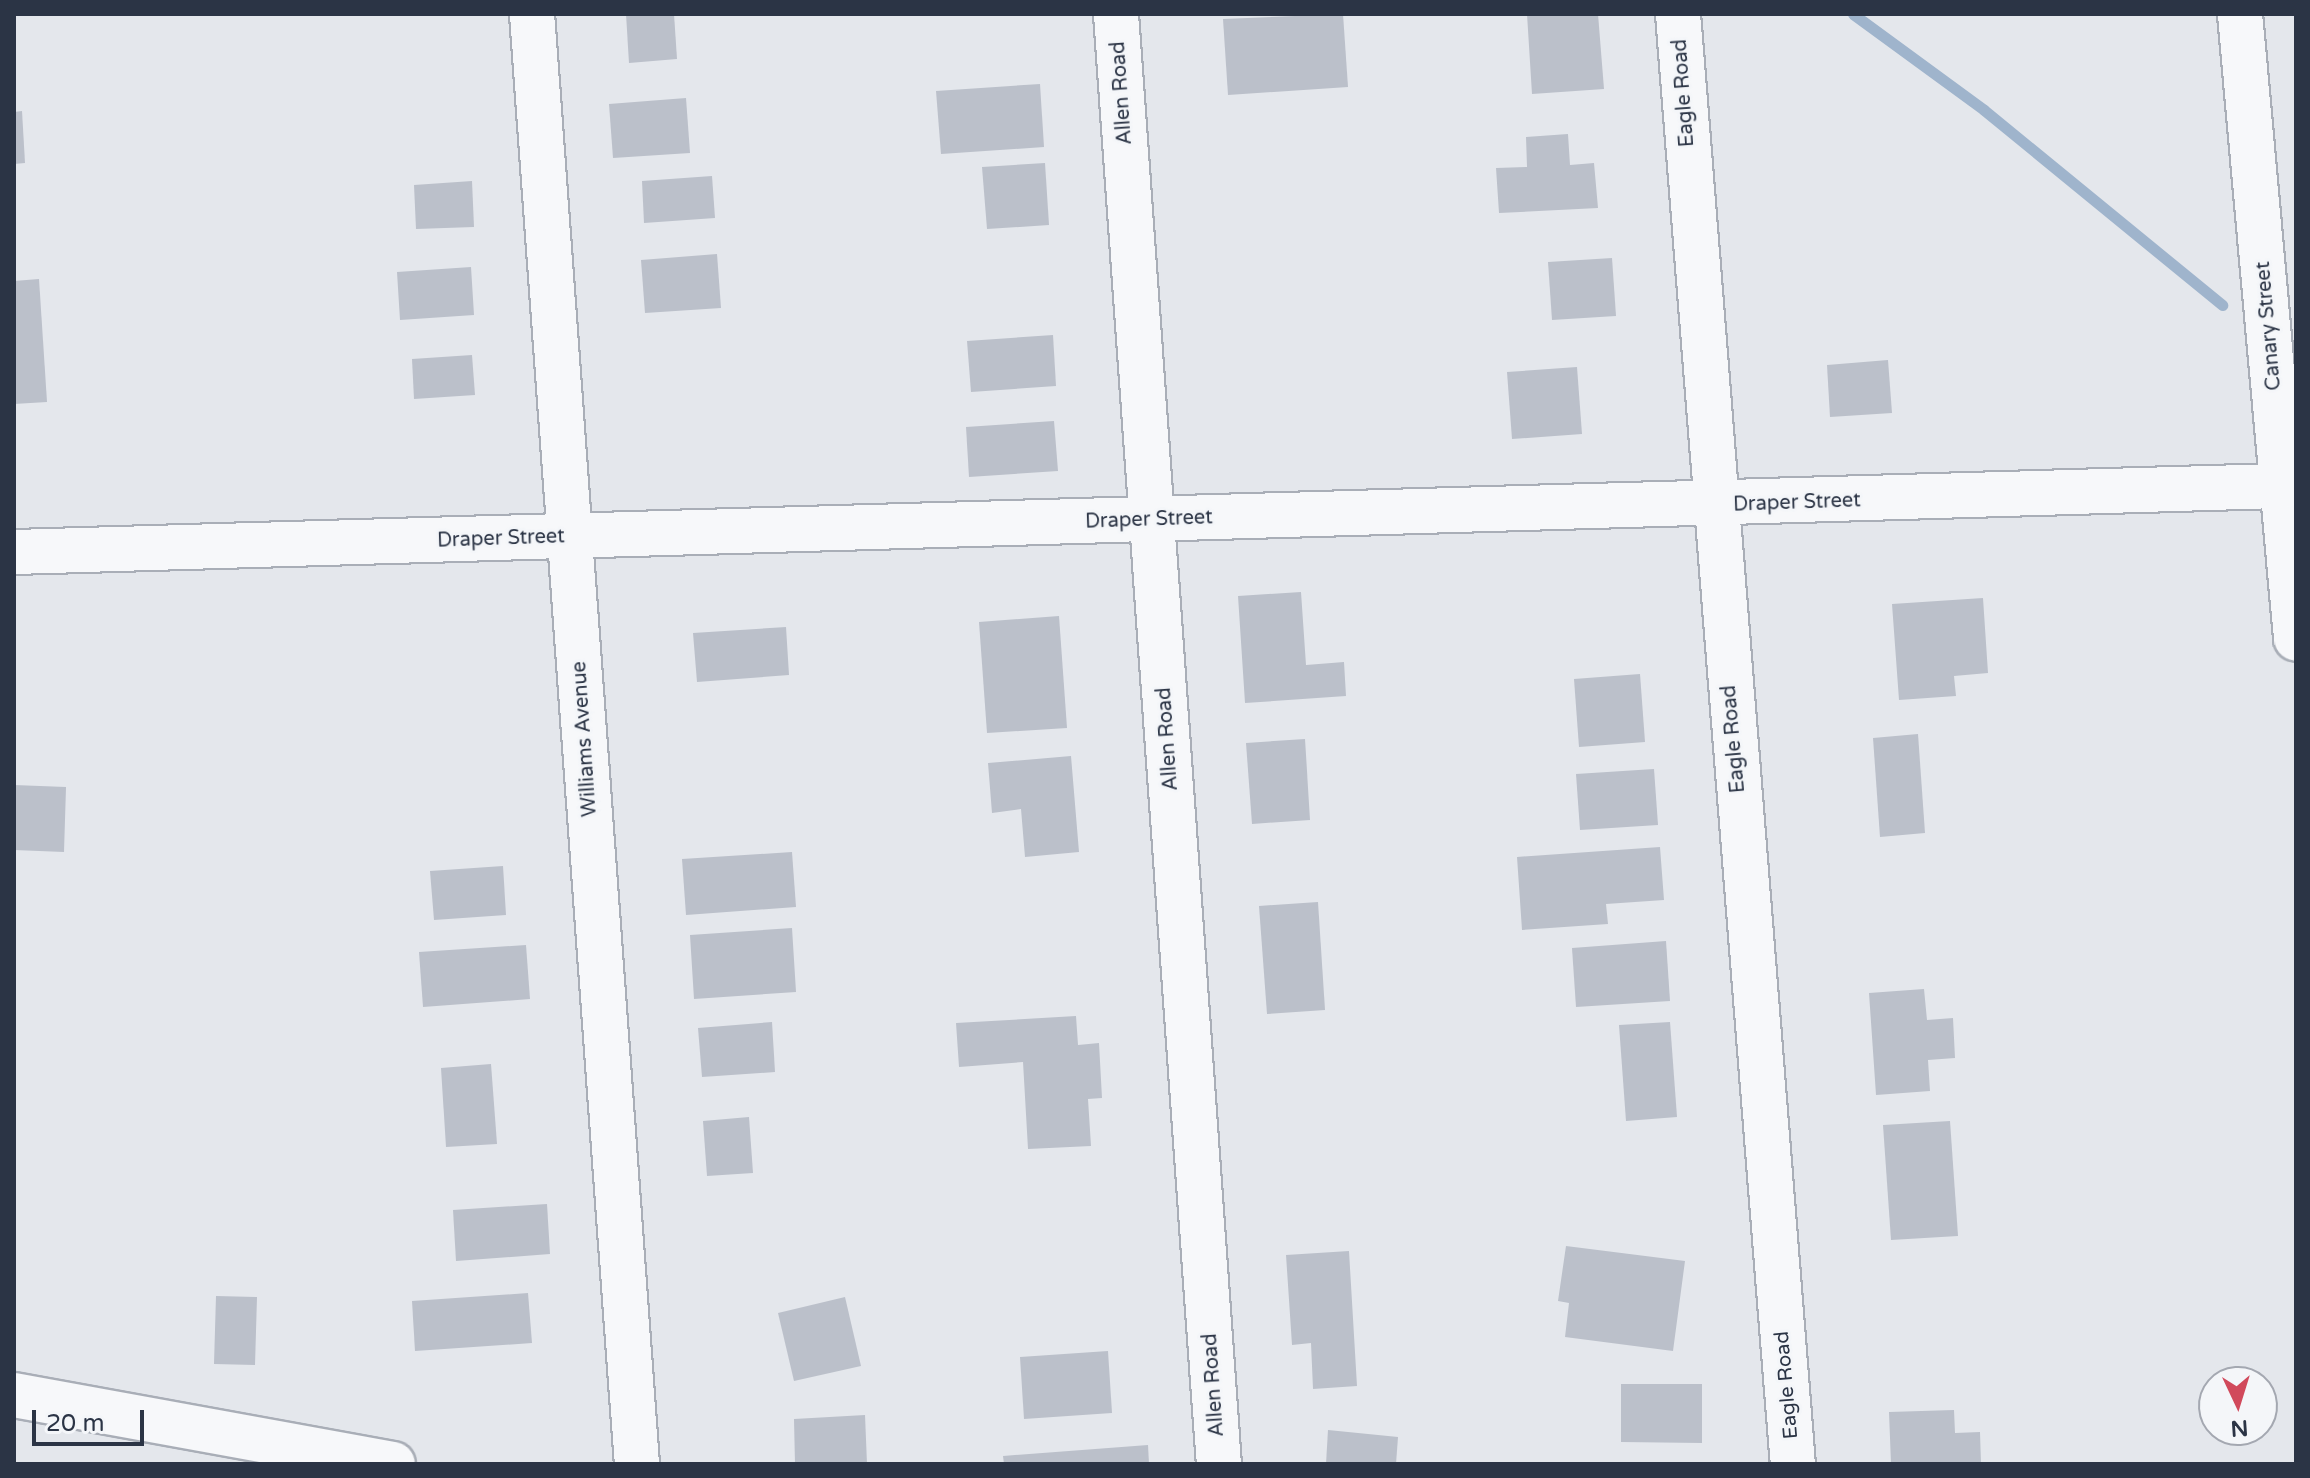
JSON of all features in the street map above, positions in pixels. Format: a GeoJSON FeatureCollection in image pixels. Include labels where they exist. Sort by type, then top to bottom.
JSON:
{"type":"FeatureCollection","features":[{"type":"Feature","properties":{"kind":"street","name":"Williams Avenue"},"geometry":{"type":"LineString","coordinates":[[532,14],[637,1464]]}},
{"type":"Feature","properties":{"kind":"street","name":"Allen Road"},"geometry":{"type":"LineString","coordinates":[[1116,14],[1219,1464]]}},
{"type":"Feature","properties":{"kind":"street","name":"Eagle Road"},"geometry":{"type":"LineString","coordinates":[[1678,14],[1793,1464]]}},
{"type":"Feature","properties":{"kind":"street","name":"Canary Street"},"geometry":{"type":"LineString","coordinates":[[2240,14],[2296,638]]}},
{"type":"Feature","properties":{"kind":"street","name":"Draper Street"},"geometry":{"type":"LineString","coordinates":[[14,552],[1715,506],[2284,486]]}},
{"type":"Feature","properties":{"kind":"street"},"geometry":{"type":"LineString","coordinates":[[14,1395],[393,1464]]}},
{"type":"Feature","properties":{"kind":"building"},"geometry":{"type":"Polygon","coordinates":[[[626,14],[674,14],[677,59],[629,63],[626,14]]]}},
{"type":"Feature","properties":{"kind":"building"},"geometry":{"type":"Polygon","coordinates":[[[1343,14],[1348,87],[1228,95],[1223,19],[1343,14]]]}},
{"type":"Feature","properties":{"kind":"building"},"geometry":{"type":"Polygon","coordinates":[[[1527,14],[1598,14],[1604,89],[1532,94],[1527,14]]]}},
{"type":"Feature","properties":{"kind":"building"},"geometry":{"type":"Polygon","coordinates":[[[1040,84],[1044,147],[941,154],[936,91],[1040,84]]]}},
{"type":"Feature","properties":{"kind":"building"},"geometry":{"type":"Polygon","coordinates":[[[686,98],[690,153],[613,158],[609,104],[686,98]]]}},
{"type":"Feature","properties":{"kind":"building"},"geometry":{"type":"Polygon","coordinates":[[[22,111],[25,163],[14,164],[14,112],[22,111]]]}},
{"type":"Feature","properties":{"kind":"building"},"geometry":{"type":"Polygon","coordinates":[[[1568,134],[1570,165],[1594,163],[1598,208],[1499,213],[1496,168],[1527,167],[1526,137],[1568,134]]]}},
{"type":"Feature","properties":{"kind":"building"},"geometry":{"type":"Polygon","coordinates":[[[1045,163],[1049,225],[987,229],[982,167],[1045,163]]]}},
{"type":"Feature","properties":{"kind":"building"},"geometry":{"type":"Polygon","coordinates":[[[712,176],[715,218],[644,223],[642,181],[712,176]]]}},
{"type":"Feature","properties":{"kind":"building"},"geometry":{"type":"Polygon","coordinates":[[[472,181],[474,227],[416,229],[414,185],[472,181]]]}},
{"type":"Feature","properties":{"kind":"building"},"geometry":{"type":"Polygon","coordinates":[[[717,254],[721,308],[645,313],[641,260],[717,254]]]}},
{"type":"Feature","properties":{"kind":"building"},"geometry":{"type":"Polygon","coordinates":[[[1612,258],[1616,316],[1552,320],[1548,262],[1612,258]]]}},
{"type":"Feature","properties":{"kind":"building"},"geometry":{"type":"Polygon","coordinates":[[[471,267],[474,315],[400,320],[397,272],[471,267]]]}},
{"type":"Feature","properties":{"kind":"building"},"geometry":{"type":"Polygon","coordinates":[[[39,279],[47,402],[14,404],[14,281],[39,279]]]}},
{"type":"Feature","properties":{"kind":"building"},"geometry":{"type":"Polygon","coordinates":[[[1053,335],[1056,386],[971,392],[967,341],[1053,335]]]}},
{"type":"Feature","properties":{"kind":"building"},"geometry":{"type":"Polygon","coordinates":[[[472,355],[475,395],[414,399],[412,359],[472,355]]]}},
{"type":"Feature","properties":{"kind":"building"},"geometry":{"type":"Polygon","coordinates":[[[1888,360],[1892,413],[1830,417],[1827,365],[1888,360]]]}},
{"type":"Feature","properties":{"kind":"building"},"geometry":{"type":"Polygon","coordinates":[[[1577,367],[1582,434],[1512,439],[1507,372],[1577,367]]]}},
{"type":"Feature","properties":{"kind":"building"},"geometry":{"type":"Polygon","coordinates":[[[1054,421],[1058,471],[969,477],[966,427],[1054,421]]]}},
{"type":"Feature","properties":{"kind":"building"},"geometry":{"type":"Polygon","coordinates":[[[1301,592],[1306,665],[1344,662],[1346,696],[1245,703],[1238,596],[1301,592]]]}},
{"type":"Feature","properties":{"kind":"building"},"geometry":{"type":"Polygon","coordinates":[[[1983,598],[1988,673],[1954,676],[1956,696],[1899,700],[1892,604],[1983,598]]]}},
{"type":"Feature","properties":{"kind":"building"},"geometry":{"type":"Polygon","coordinates":[[[1059,616],[1067,728],[987,733],[979,622],[1059,616]]]}},
{"type":"Feature","properties":{"kind":"building"},"geometry":{"type":"Polygon","coordinates":[[[786,627],[789,675],[697,682],[693,633],[786,627]]]}},
{"type":"Feature","properties":{"kind":"building"},"geometry":{"type":"Polygon","coordinates":[[[1640,674],[1645,742],[1579,747],[1574,679],[1640,674]]]}},
{"type":"Feature","properties":{"kind":"building"},"geometry":{"type":"Polygon","coordinates":[[[1918,734],[1925,833],[1880,837],[1873,738],[1918,734]]]}},
{"type":"Feature","properties":{"kind":"building"},"geometry":{"type":"Polygon","coordinates":[[[1305,739],[1310,820],[1252,824],[1246,743],[1305,739]]]}},
{"type":"Feature","properties":{"kind":"building"},"geometry":{"type":"Polygon","coordinates":[[[1071,756],[1079,852],[1025,857],[1021,809],[992,813],[988,763],[1071,756]]]}},
{"type":"Feature","properties":{"kind":"building"},"geometry":{"type":"Polygon","coordinates":[[[1654,769],[1658,825],[1580,830],[1576,774],[1654,769]]]}},
{"type":"Feature","properties":{"kind":"building"},"geometry":{"type":"Polygon","coordinates":[[[14,785],[66,787],[64,852],[14,850],[14,785]]]}},
{"type":"Feature","properties":{"kind":"building"},"geometry":{"type":"Polygon","coordinates":[[[1660,847],[1664,900],[1606,904],[1608,924],[1522,930],[1517,857],[1660,847]]]}},
{"type":"Feature","properties":{"kind":"building"},"geometry":{"type":"Polygon","coordinates":[[[792,852],[796,907],[686,915],[682,859],[792,852]]]}},
{"type":"Feature","properties":{"kind":"building"},"geometry":{"type":"Polygon","coordinates":[[[503,866],[506,915],[434,920],[430,871],[503,866]]]}},
{"type":"Feature","properties":{"kind":"building"},"geometry":{"type":"Polygon","coordinates":[[[1318,902],[1325,1010],[1267,1014],[1259,906],[1318,902]]]}},
{"type":"Feature","properties":{"kind":"building"},"geometry":{"type":"Polygon","coordinates":[[[792,928],[796,992],[694,999],[690,935],[792,928]]]}},
{"type":"Feature","properties":{"kind":"building"},"geometry":{"type":"Polygon","coordinates":[[[1666,941],[1670,1001],[1576,1007],[1572,948],[1666,941]]]}},
{"type":"Feature","properties":{"kind":"building"},"geometry":{"type":"Polygon","coordinates":[[[526,945],[530,999],[423,1007],[419,952],[526,945]]]}},
{"type":"Feature","properties":{"kind":"building"},"geometry":{"type":"Polygon","coordinates":[[[1924,989],[1927,1020],[1953,1018],[1955,1058],[1928,1060],[1930,1091],[1876,1095],[1869,993],[1924,989]]]}},
{"type":"Feature","properties":{"kind":"building"},"geometry":{"type":"Polygon","coordinates":[[[1076,1016],[1078,1045],[1099,1043],[1102,1098],[1088,1099],[1091,1146],[1028,1149],[1023,1062],[959,1067],[956,1023],[1076,1016]]]}},
{"type":"Feature","properties":{"kind":"building"},"geometry":{"type":"Polygon","coordinates":[[[772,1022],[775,1072],[702,1077],[698,1028],[772,1022]]]}},
{"type":"Feature","properties":{"kind":"building"},"geometry":{"type":"Polygon","coordinates":[[[1670,1022],[1677,1117],[1626,1121],[1619,1025],[1670,1022]]]}},
{"type":"Feature","properties":{"kind":"building"},"geometry":{"type":"Polygon","coordinates":[[[491,1064],[497,1144],[446,1147],[441,1068],[491,1064]]]}},
{"type":"Feature","properties":{"kind":"building"},"geometry":{"type":"Polygon","coordinates":[[[749,1117],[753,1173],[707,1176],[703,1121],[749,1117]]]}},
{"type":"Feature","properties":{"kind":"building"},"geometry":{"type":"Polygon","coordinates":[[[1950,1121],[1958,1236],[1891,1240],[1883,1125],[1950,1121]]]}},
{"type":"Feature","properties":{"kind":"building"},"geometry":{"type":"Polygon","coordinates":[[[547,1204],[550,1254],[456,1261],[453,1210],[547,1204]]]}},
{"type":"Feature","properties":{"kind":"building"},"geometry":{"type":"Polygon","coordinates":[[[1566,1246],[1685,1261],[1673,1351],[1565,1337],[1569,1303],[1558,1301],[1566,1246]]]}},
{"type":"Feature","properties":{"kind":"building"},"geometry":{"type":"Polygon","coordinates":[[[1349,1251],[1357,1386],[1313,1389],[1311,1343],[1292,1345],[1286,1255],[1349,1251]]]}},
{"type":"Feature","properties":{"kind":"building"},"geometry":{"type":"Polygon","coordinates":[[[528,1293],[532,1343],[415,1351],[412,1301],[528,1293]]]}},
{"type":"Feature","properties":{"kind":"building"},"geometry":{"type":"Polygon","coordinates":[[[216,1296],[257,1297],[255,1365],[214,1364],[216,1296]]]}},
{"type":"Feature","properties":{"kind":"building"},"geometry":{"type":"Polygon","coordinates":[[[845,1297],[861,1366],[794,1381],[778,1313],[845,1297]]]}},
{"type":"Feature","properties":{"kind":"building"},"geometry":{"type":"Polygon","coordinates":[[[1108,1351],[1112,1413],[1024,1419],[1020,1357],[1108,1351]]]}},
{"type":"Feature","properties":{"kind":"building"},"geometry":{"type":"Polygon","coordinates":[[[1621,1384],[1702,1384],[1702,1443],[1621,1442],[1621,1384]]]}},
{"type":"Feature","properties":{"kind":"building"},"geometry":{"type":"Polygon","coordinates":[[[1954,1410],[1955,1433],[1980,1432],[1981,1464],[1891,1464],[1889,1412],[1954,1410]]]}},
{"type":"Feature","properties":{"kind":"building"},"geometry":{"type":"Polygon","coordinates":[[[865,1415],[867,1464],[795,1464],[794,1419],[865,1415]]]}},
{"type":"Feature","properties":{"kind":"building"},"geometry":{"type":"Polygon","coordinates":[[[1328,1430],[1398,1437],[1396,1464],[1326,1464],[1328,1430]]]}},
{"type":"Feature","properties":{"kind":"building"},"geometry":{"type":"Polygon","coordinates":[[[1148,1445],[1149,1464],[1004,1464],[1003,1456],[1148,1445]]]}},
{"type":"Feature","properties":{"kind":"waterway"},"geometry":{"type":"LineString","coordinates":[[1853,14],[1984,110],[2222,305]]}}]}
